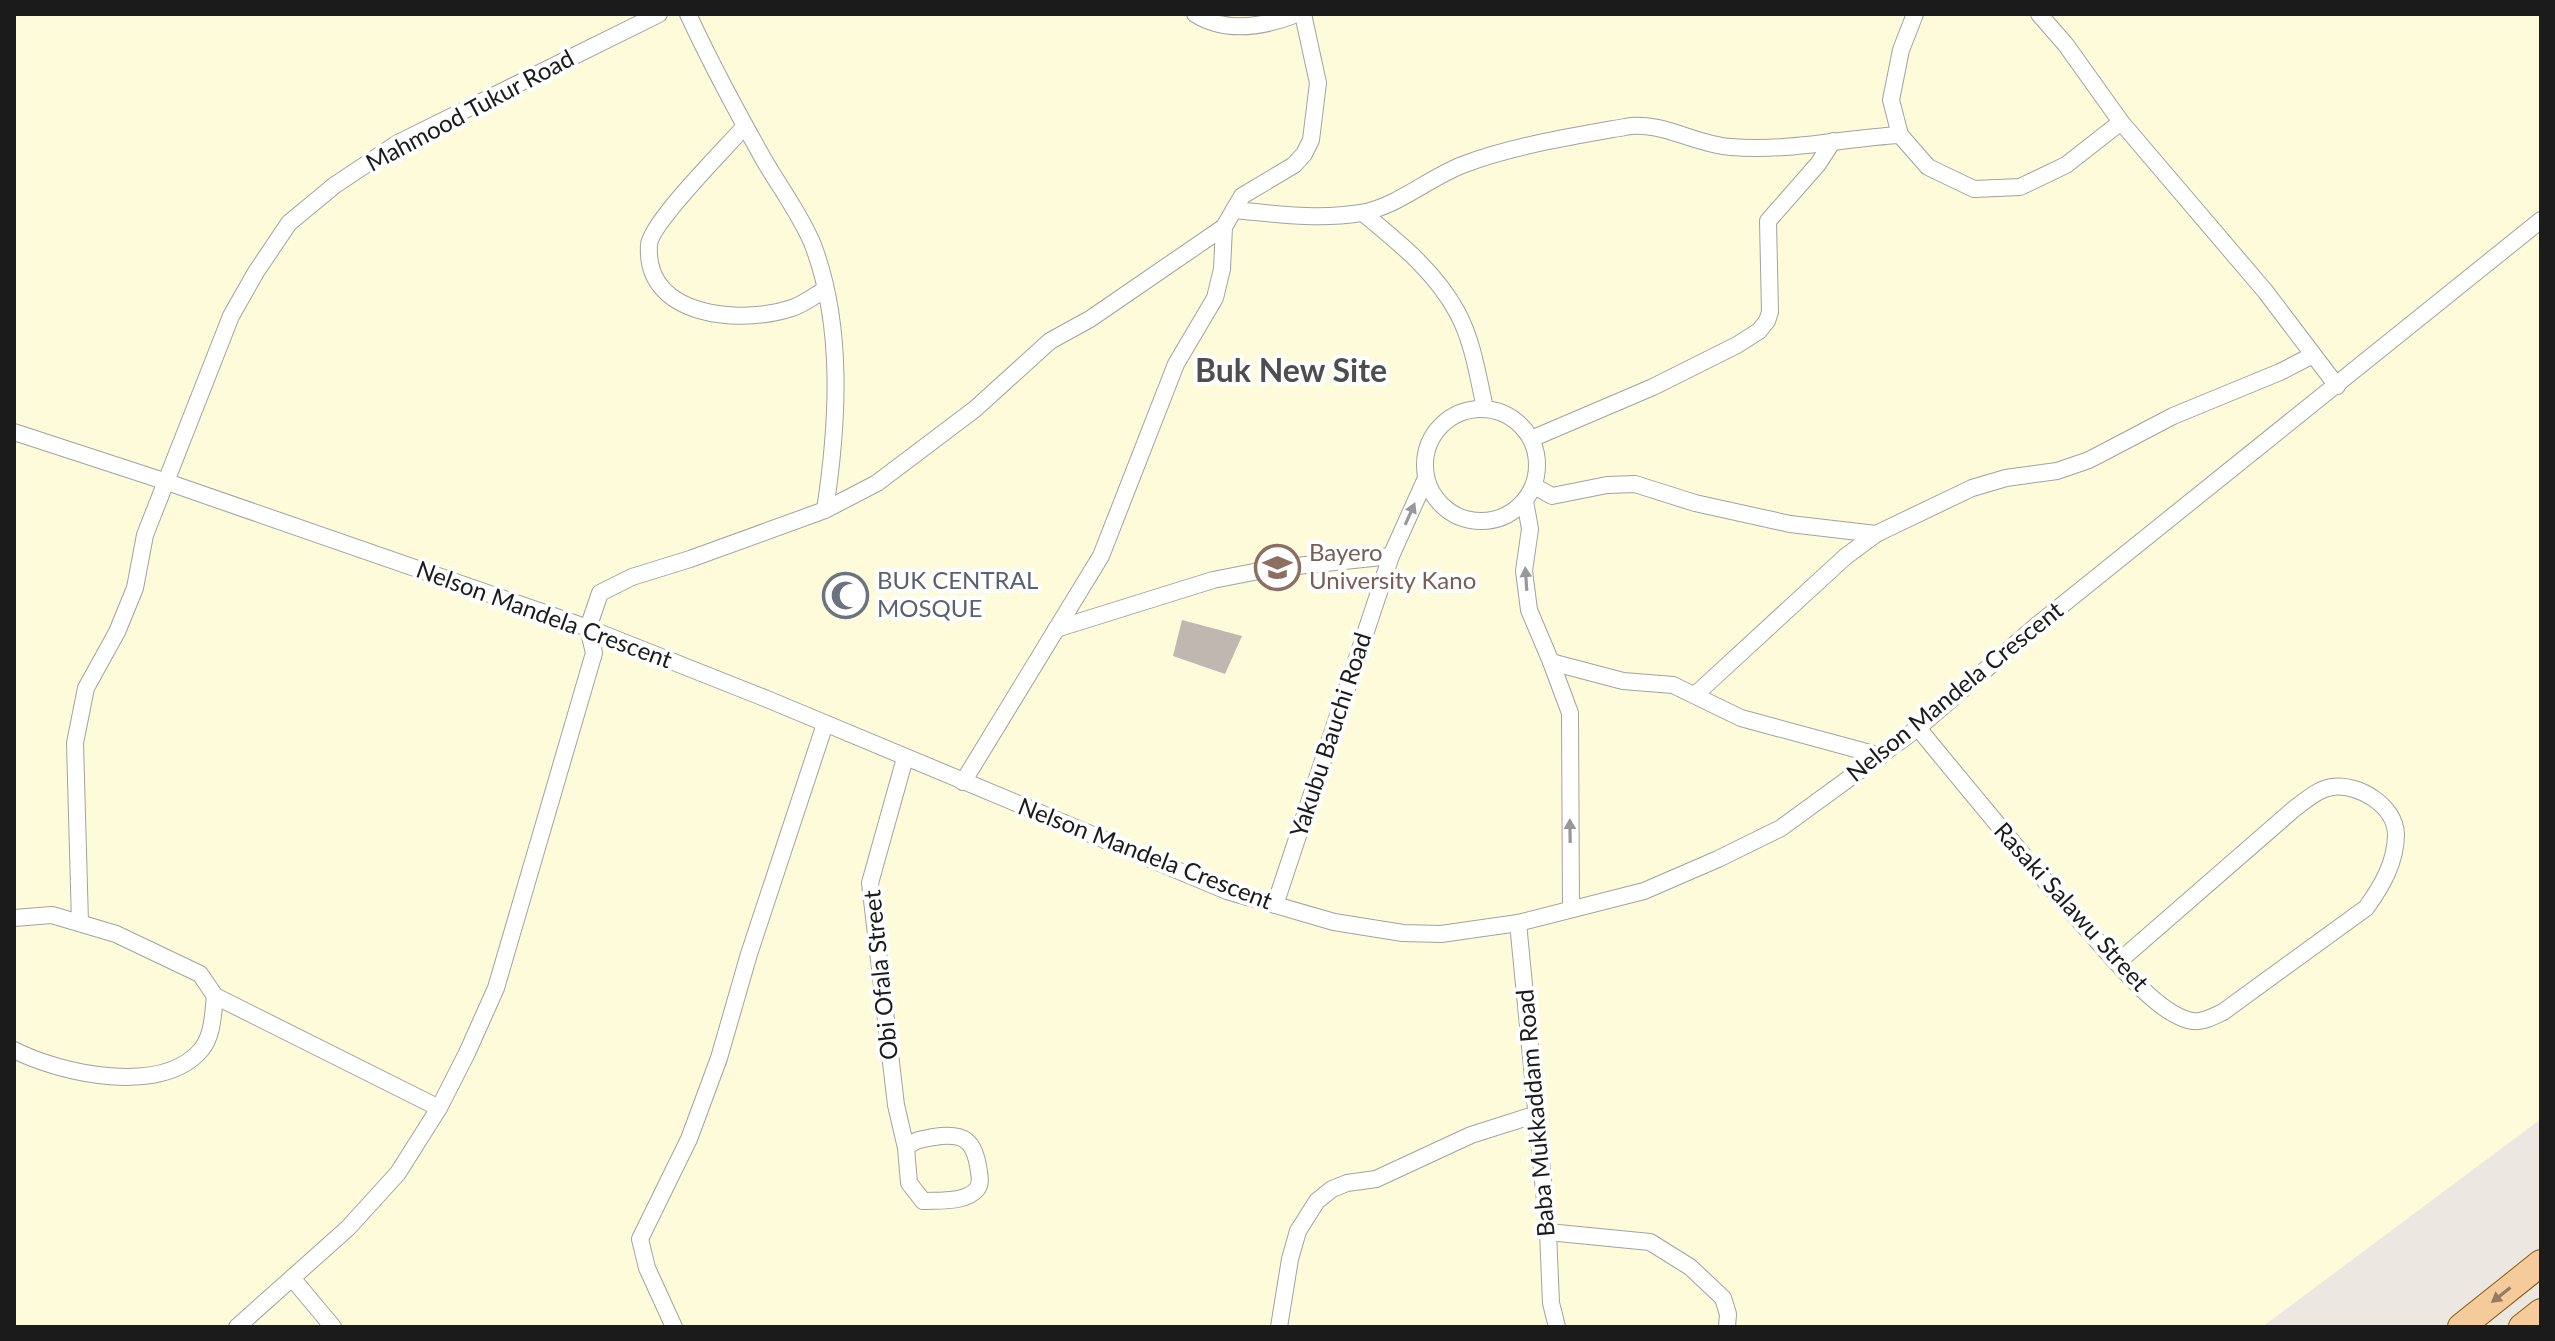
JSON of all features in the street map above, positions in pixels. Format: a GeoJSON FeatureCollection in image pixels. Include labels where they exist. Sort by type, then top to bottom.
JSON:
{"type":"FeatureCollection","features":[{"type":"Feature","properties":{"kind":"main road"},"geometry":{"type":"LineString","coordinates":[[2461,1327],[2541,1263]]}},
{"type":"Feature","properties":{"kind":"main road"},"geometry":{"type":"LineString","coordinates":[[2522,1327],[2541,1312]]}},
{"type":"Feature","properties":{"kind":"street","name":"Mahmood Tukur Road"},"geometry":{"type":"LineString","coordinates":[[80,923],[75,743],[86,688],[117,632],[135,588],[145,535],[231,316],[256,272],[289,223],[335,185],[398,143],[659,14]]}},
{"type":"Feature","properties":{"kind":"street"},"geometry":{"type":"LineString","coordinates":[[688,14],[709,60],[813,244],[830,312],[837,398],[835,445],[825,510]]}},
{"type":"Feature","properties":{"kind":"street"},"geometry":{"type":"LineString","coordinates":[[237,1327],[348,1228],[398,1173],[439,1108],[467,1053],[496,988],[594,653],[588,628],[600,593],[632,577],[825,510],[877,483],[975,409],[1050,341],[1090,319],[1224,227],[1242,196],[1294,165],[1304,154],[1311,140],[1318,83],[1300,14],[1270,25],[1236,27],[1202,19],[1195,14]]}},
{"type":"Feature","properties":{"kind":"street"},"geometry":{"type":"LineString","coordinates":[[1915,14],[1901,50],[1891,100],[1900,135],[1928,167],[1974,189],[2020,187],[2066,165],[2121,122]]}},
{"type":"Feature","properties":{"kind":"street"},"geometry":{"type":"LineString","coordinates":[[2039,14],[2066,45],[2121,122],[2247,269],[2337,386]]}},
{"type":"Feature","properties":{"kind":"street"},"geometry":{"type":"LineString","coordinates":[[745,126],[663,217],[649,243],[653,272],[666,294],[685,307],[723,315],[754,317],[794,308],[824,290]]}},
{"type":"Feature","properties":{"kind":"street"},"geometry":{"type":"LineString","coordinates":[[1234,210],[1311,217],[1363,213],[1384,206],[1464,164],[1511,150],[1629,126],[1649,127],[1729,147],[1768,148],[1900,135]]}},
{"type":"Feature","properties":{"kind":"street"},"geometry":{"type":"LineString","coordinates":[[1531,439],[1653,387],[1759,331],[1770,312],[1768,221],[1818,164],[1833,141]]}},
{"type":"Feature","properties":{"kind":"street"},"geometry":{"type":"LineString","coordinates":[[1363,213],[1436,279],[1459,314],[1471,348],[1485,408]]}},
{"type":"Feature","properties":{"kind":"street","name":"Nelson Mandela Crescent"},"geometry":{"type":"LineString","coordinates":[[14,432],[588,628],[1227,891],[1334,922],[1403,933],[1441,934],[1518,923],[1644,891],[1781,828],[1918,728],[2036,626],[2541,220]]}},
{"type":"Feature","properties":{"kind":"street"},"geometry":{"type":"LineString","coordinates":[[963,782],[1101,556],[1176,364],[1215,298],[1222,269],[1224,227]]}},
{"type":"Feature","properties":{"kind":"street"},"geometry":{"type":"LineString","coordinates":[[1695,695],[1845,557],[1876,534],[1972,488],[2006,478],[2057,471],[2089,460],[2173,416],[2280,372],[2313,355]]}},
{"type":"Feature","properties":{"kind":"street"},"geometry":{"type":"LineString","coordinates":[[1485,408],[1503,412],[1518,421],[1531,439],[1538,469],[1534,486],[1525,501],[1511,513],[1494,520],[1477,521],[1459,517],[1444,508],[1433,495],[1426,478],[1424,461],[1428,443],[1438,428],[1459,413],[1485,408]]}},
{"type":"Feature","properties":{"kind":"street","name":"Yakubu Bauchi Road"},"geometry":{"type":"LineString","coordinates":[[1275,905],[1391,556],[1426,478]]}},
{"type":"Feature","properties":{"kind":"street"},"geometry":{"type":"LineString","coordinates":[[1534,486],[1552,496],[1607,485],[1635,484],[1728,511],[1790,524],[1876,534]]}},
{"type":"Feature","properties":{"kind":"street"},"geometry":{"type":"LineString","coordinates":[[1525,501],[1530,529],[1524,571],[1529,610],[1570,713],[1571,909]]}},
{"type":"Feature","properties":{"kind":"street"},"geometry":{"type":"LineString","coordinates":[[1056,629],[1213,580],[1269,569],[1391,556]]}},
{"type":"Feature","properties":{"kind":"street"},"geometry":{"type":"LineString","coordinates":[[1551,662],[1623,681],[1673,685],[1741,718],[1881,756]]}},
{"type":"Feature","properties":{"kind":"street"},"geometry":{"type":"LineString","coordinates":[[674,1327],[647,1268],[640,1239],[689,1139],[719,1058],[749,954],[825,724]]}},
{"type":"Feature","properties":{"kind":"street","name":"Rasaki Salawu Street"},"geometry":{"type":"LineString","coordinates":[[1918,728],[2013,845],[2117,963],[2158,1003],[2190,1021],[2207,1020],[2223,1012],[2366,908],[2381,887],[2393,859],[2396,832],[2389,811],[2363,792],[2333,787],[2313,795],[2117,963]]}},
{"type":"Feature","properties":{"kind":"street","name":"Obi Ofala Street"},"geometry":{"type":"LineString","coordinates":[[905,758],[870,883],[896,1105],[906,1148]]}},
{"type":"Feature","properties":{"kind":"street"},"geometry":{"type":"LineString","coordinates":[[14,918],[52,915],[116,934],[200,974],[215,996],[439,1108]]}},
{"type":"Feature","properties":{"kind":"street","name":"Baba Mukkaddam Road"},"geometry":{"type":"LineString","coordinates":[[1518,923],[1548,1232],[1551,1303],[1557,1327]]}},
{"type":"Feature","properties":{"kind":"street"},"geometry":{"type":"LineString","coordinates":[[14,1050],[37,1062],[123,1078],[174,1071],[202,1049],[212,1024],[215,996]]}},
{"type":"Feature","properties":{"kind":"street"},"geometry":{"type":"LineString","coordinates":[[1279,1327],[1290,1259],[1298,1231],[1317,1201],[1332,1189],[1347,1183],[1376,1179],[1421,1161],[1471,1135],[1537,1114]]}},
{"type":"Feature","properties":{"kind":"street"},"geometry":{"type":"LineString","coordinates":[[945,1135],[966,1140],[975,1150],[978,1163],[980,1180],[976,1190],[965,1197],[923,1201],[909,1183],[906,1148],[913,1140],[945,1135]]}},
{"type":"Feature","properties":{"kind":"street"},"geometry":{"type":"LineString","coordinates":[[1548,1232],[1650,1242],[1690,1267],[1723,1298],[1728,1314],[1727,1327]]}},
{"type":"Feature","properties":{"kind":"street"},"geometry":{"type":"LineString","coordinates":[[292,1278],[333,1327]]}},
{"type":"Feature","properties":{"kind":"shaded area","name":"Bayero University Kano"},"geometry":{"type":"Polygon","coordinates":[[[14,14],[2541,14],[2541,1119],[2262,1327],[14,1327],[14,14]]]}},
{"type":"Feature","properties":{"kind":"building"},"geometry":{"type":"Polygon","coordinates":[[[1182,620],[1242,636],[1225,674],[1173,656],[1182,620]]]}},
{"type":"Feature","properties":{"kind":"place","name":"Bayero University Kano"},"geometry":{"type":"Point","coordinates":[1278,567]}},
{"type":"Feature","properties":{"kind":"place","name":"BUK CENTRAL MOSQUE"},"geometry":{"type":"Point","coordinates":[846,595]}},
{"type":"Feature","properties":{"kind":"district","name":"Buk New Site"},"geometry":{"type":"Point","coordinates":[1291,371]}}]}
